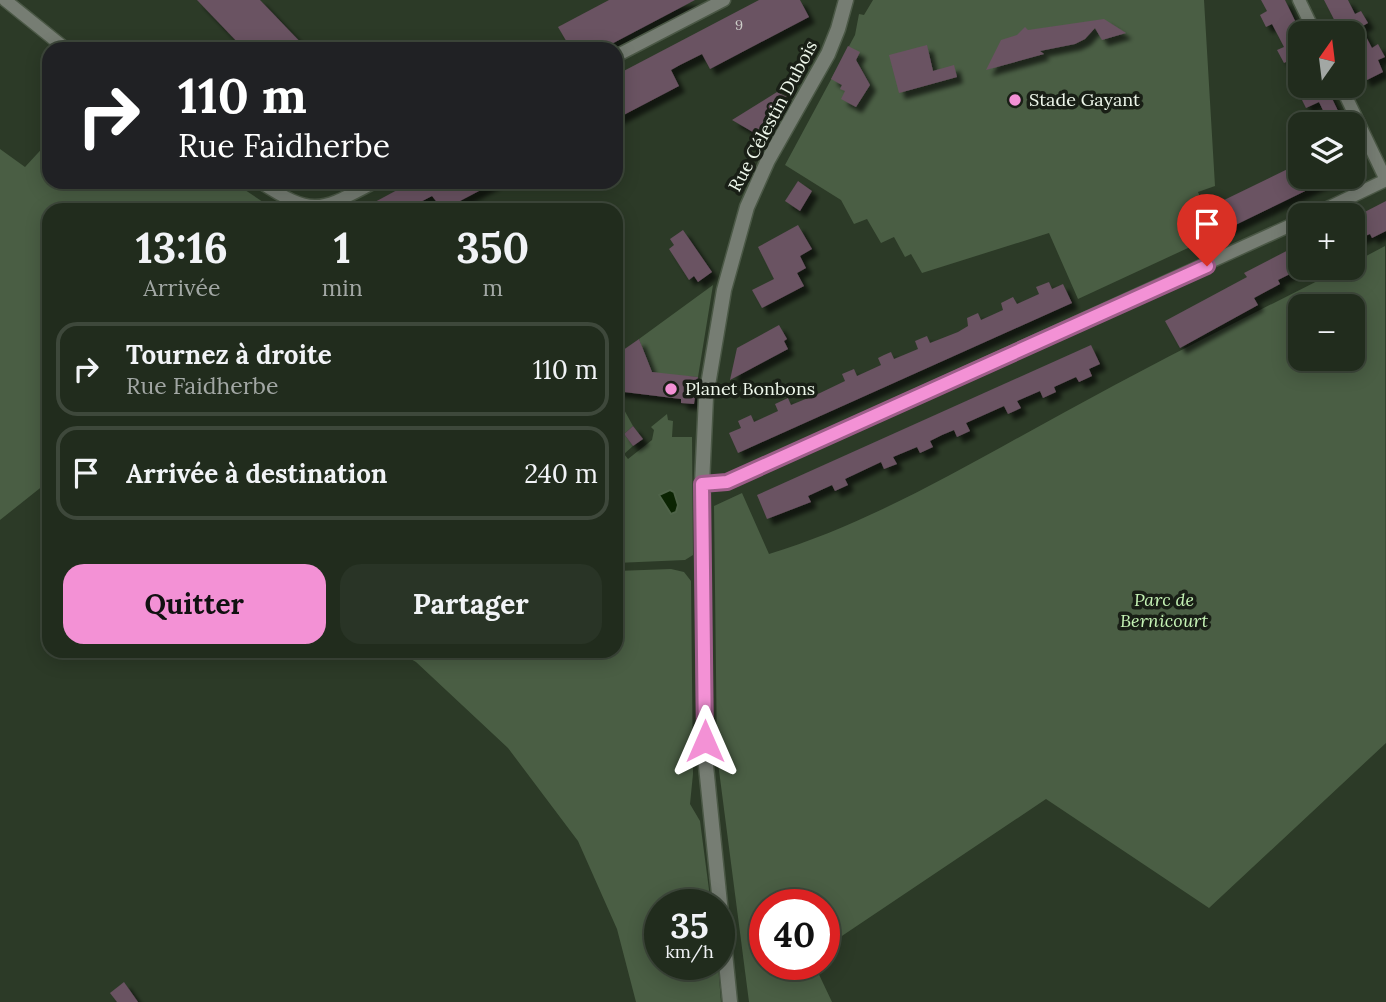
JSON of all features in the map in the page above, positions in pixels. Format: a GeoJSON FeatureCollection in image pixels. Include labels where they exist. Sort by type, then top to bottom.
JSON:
{"type":"FeatureCollection","features":[{"type":"Feature","properties":{"kind":"street"},"geometry":{"type":"LineString","coordinates":[[5,0],[57,42]]}},
{"type":"Feature","properties":{"kind":"street"},"geometry":{"type":"LineString","coordinates":[[623,52],[724,0]]}},
{"type":"Feature","properties":{"kind":"street","name":"Rue Célestin Dubois"},"geometry":{"type":"LineString","coordinates":[[730,1002],[705,757],[702,484],[708,381],[724,290],[737,238],[763,171],[831,47],[846,0]]}},
{"type":"Feature","properties":{"kind":"street"},"geometry":{"type":"LineString","coordinates":[[1299,0],[1309,21]]}},
{"type":"Feature","properties":{"kind":"street"},"geometry":{"type":"LineString","coordinates":[[1338,203],[1386,180],[1347,98]]}},
{"type":"Feature","properties":{"kind":"street"},"geometry":{"type":"LineString","coordinates":[[273,189],[299,203]]}},
{"type":"Feature","properties":{"kind":"street"},"geometry":{"type":"LineString","coordinates":[[333,203],[361,189]]}},
{"type":"Feature","properties":{"kind":"street"},"geometry":{"type":"LineString","coordinates":[[702,484],[727,482],[1288,226]]}},
{"type":"Feature","properties":{"kind":"green space","name":"Stade Gayant"},"geometry":{"type":"Polygon","coordinates":[[[873,0],[1204,0],[1215,186],[1198,192],[1216,235],[1078,299],[1049,233],[922,273],[911,254],[905,257],[894,237],[881,243],[867,219],[854,224],[841,200],[785,165],[855,35],[859,14],[864,15],[873,0]]]}},
{"type":"Feature","properties":{"kind":"green space"},"geometry":{"type":"Polygon","coordinates":[[[0,149],[25,167],[42,149],[42,189],[244,189],[264,203],[42,203],[42,487],[0,520],[0,149]]]}},
{"type":"Feature","properties":{"kind":"green space","name":"Parc de Bernicourt"},"geometry":{"type":"Polygon","coordinates":[[[1385,246],[1386,743],[1209,908],[1046,799],[840,937],[840,889],[749,889],[749,980],[822,980],[832,1002],[749,1002],[717,755],[714,506],[742,493],[769,554],[808,541],[920,491],[1099,393],[1288,296],[1288,371],[1365,371],[1365,294],[1292,294],[1319,280],[1365,280],[1365,257],[1385,246]]]}},
{"type":"Feature","properties":{"kind":"green space"},"geometry":{"type":"Polygon","coordinates":[[[713,285],[698,377],[623,372],[623,369],[646,359],[639,339],[713,285]]]}},
{"type":"Feature","properties":{"kind":"green space"},"geometry":{"type":"Polygon","coordinates":[[[623,408],[633,426],[624,434],[633,446],[624,454],[628,459],[652,440],[654,430],[651,427],[667,414],[668,420],[673,421],[672,437],[692,437],[693,555],[685,560],[623,563],[623,408]]]}},
{"type":"Feature","properties":{"kind":"green space"},"geometry":{"type":"Polygon","coordinates":[[[671,569],[684,572],[691,581],[693,774],[690,804],[700,821],[709,889],[644,889],[644,980],[719,980],[721,1002],[636,1002],[617,929],[578,841],[508,748],[409,658],[623,658],[623,571],[671,569]]]}},
{"type":"Feature","properties":{"kind":"shaded area"},"geometry":{"type":"Polygon","coordinates":[[[670,490],[674,492],[678,505],[676,512],[671,514],[659,495],[670,490]]]}},
{"type":"Feature","properties":{"kind":"building"},"geometry":{"type":"Polygon","coordinates":[[[197,0],[260,0],[300,42],[237,42],[197,0]]]}},
{"type":"Feature","properties":{"kind":"building"},"geometry":{"type":"Polygon","coordinates":[[[609,0],[695,0],[615,42],[567,42],[558,27],[609,0]]]}},
{"type":"Feature","properties":{"kind":"building"},"geometry":{"type":"Polygon","coordinates":[[[759,0],[800,0],[809,17],[710,69],[702,54],[680,65],[671,70],[679,86],[623,115],[623,71],[759,0]]]}},
{"type":"Feature","properties":{"kind":"building"},"geometry":{"type":"Polygon","coordinates":[[[1261,0],[1285,0],[1295,21],[1288,21],[1288,61],[1284,63],[1277,50],[1284,47],[1272,24],[1266,27],[1260,15],[1267,11],[1261,0]]]}},
{"type":"Feature","properties":{"kind":"building"},"geometry":{"type":"Polygon","coordinates":[[[1324,0],[1348,0],[1355,14],[1361,11],[1368,23],[1365,25],[1365,21],[1335,21],[1324,0]]]}},
{"type":"Feature","properties":{"kind":"building"},"geometry":{"type":"Polygon","coordinates":[[[1104,19],[1126,33],[1102,40],[1095,28],[1085,39],[1075,44],[1040,51],[1044,54],[986,70],[1001,40],[1017,35],[1025,27],[1028,30],[1104,19]]]}},
{"type":"Feature","properties":{"kind":"building"},"geometry":{"type":"Polygon","coordinates":[[[1365,35],[1372,48],[1378,44],[1385,57],[1378,60],[1383,72],[1365,81],[1365,35]]]}},
{"type":"Feature","properties":{"kind":"building"},"geometry":{"type":"Polygon","coordinates":[[[927,45],[933,71],[954,65],[957,77],[899,93],[889,55],[927,45]]]}},
{"type":"Feature","properties":{"kind":"building"},"geometry":{"type":"Polygon","coordinates":[[[848,46],[860,52],[856,60],[870,85],[856,107],[841,99],[845,91],[840,89],[842,85],[831,79],[848,46]]]}},
{"type":"Feature","properties":{"kind":"building"},"geometry":{"type":"Polygon","coordinates":[[[777,92],[791,99],[778,123],[775,122],[765,139],[732,120],[777,92]]]}},
{"type":"Feature","properties":{"kind":"building"},"geometry":{"type":"Polygon","coordinates":[[[1301,98],[1332,98],[1339,112],[1324,112],[1319,102],[1306,108],[1301,98]]]}},
{"type":"Feature","properties":{"kind":"building"},"geometry":{"type":"Polygon","coordinates":[[[1288,169],[1288,189],[1309,189],[1223,231],[1215,213],[1225,208],[1222,201],[1288,169]]]}},
{"type":"Feature","properties":{"kind":"building"},"geometry":{"type":"Polygon","coordinates":[[[798,181],[812,191],[800,211],[785,201],[798,181]]]}},
{"type":"Feature","properties":{"kind":"building"},"geometry":{"type":"Polygon","coordinates":[[[399,189],[483,189],[456,203],[438,203],[432,196],[418,203],[373,203],[399,189]]]}},
{"type":"Feature","properties":{"kind":"building"},"geometry":{"type":"Polygon","coordinates":[[[1386,201],[1386,231],[1372,238],[1370,234],[1365,236],[1365,212],[1386,201]]]}},
{"type":"Feature","properties":{"kind":"building"},"geometry":{"type":"Polygon","coordinates":[[[798,225],[812,249],[800,256],[806,268],[797,273],[804,286],[762,308],[752,290],[774,279],[758,247],[798,225]]]}},
{"type":"Feature","properties":{"kind":"building"},"geometry":{"type":"Polygon","coordinates":[[[683,230],[712,272],[698,282],[694,276],[689,280],[669,249],[674,245],[670,239],[683,230]]]}},
{"type":"Feature","properties":{"kind":"building"},"geometry":{"type":"Polygon","coordinates":[[[1288,250],[1288,275],[1278,280],[1280,284],[1254,298],[1258,305],[1180,348],[1165,321],[1247,277],[1244,273],[1288,250]]]}},
{"type":"Feature","properties":{"kind":"building"},"geometry":{"type":"Polygon","coordinates":[[[1049,282],[1052,289],[1063,284],[1072,303],[738,453],[729,433],[741,428],[738,421],[751,415],[754,422],[778,411],[775,404],[788,398],[791,405],[820,393],[845,381],[842,374],[854,369],[857,376],[881,365],[878,358],[891,352],[894,359],[918,349],[915,341],[927,336],[930,343],[958,332],[968,326],[967,318],[978,313],[981,320],[1003,310],[1001,303],[1013,297],[1017,304],[1039,294],[1036,287],[1049,282]]]}},
{"type":"Feature","properties":{"kind":"building"},"geometry":{"type":"Polygon","coordinates":[[[779,325],[787,339],[784,341],[788,349],[730,380],[737,348],[779,325]]]}},
{"type":"Feature","properties":{"kind":"building"},"geometry":{"type":"Polygon","coordinates":[[[639,339],[652,372],[698,377],[694,404],[681,403],[681,399],[623,392],[623,350],[639,339]]]}},
{"type":"Feature","properties":{"kind":"building"},"geometry":{"type":"Polygon","coordinates":[[[1091,345],[1100,364],[1089,369],[1092,376],[1079,382],[1076,377],[1054,387],[1056,392],[1043,398],[1040,391],[1017,401],[1021,408],[1008,414],[1004,406],[966,423],[970,431],[957,437],[954,430],[942,435],[930,441],[933,447],[920,453],[917,447],[893,457],[897,464],[884,469],[881,462],[845,479],[848,485],[835,491],[832,485],[808,496],[811,502],[767,519],[757,495],[1091,345]]]}},
{"type":"Feature","properties":{"kind":"building"},"geometry":{"type":"Polygon","coordinates":[[[633,426],[643,439],[633,446],[624,434],[633,426]]]}},
{"type":"Feature","properties":{"kind":"building"},"geometry":{"type":"Polygon","coordinates":[[[124,982],[138,1002],[117,1002],[110,993],[124,982]]]}},
{"type":"Feature","properties":{"kind":"place","name":"Stade Gayant"},"geometry":{"type":"Point","coordinates":[1015,100]}},
{"type":"Feature","properties":{"kind":"place","name":"Planet Bonbons"},"geometry":{"type":"Point","coordinates":[671,389]}},
{"type":"Feature","properties":{"kind":"route"},"geometry":{"type":"LineString","coordinates":[[705,741],[702,484],[727,482],[1207,266]]}}]}
